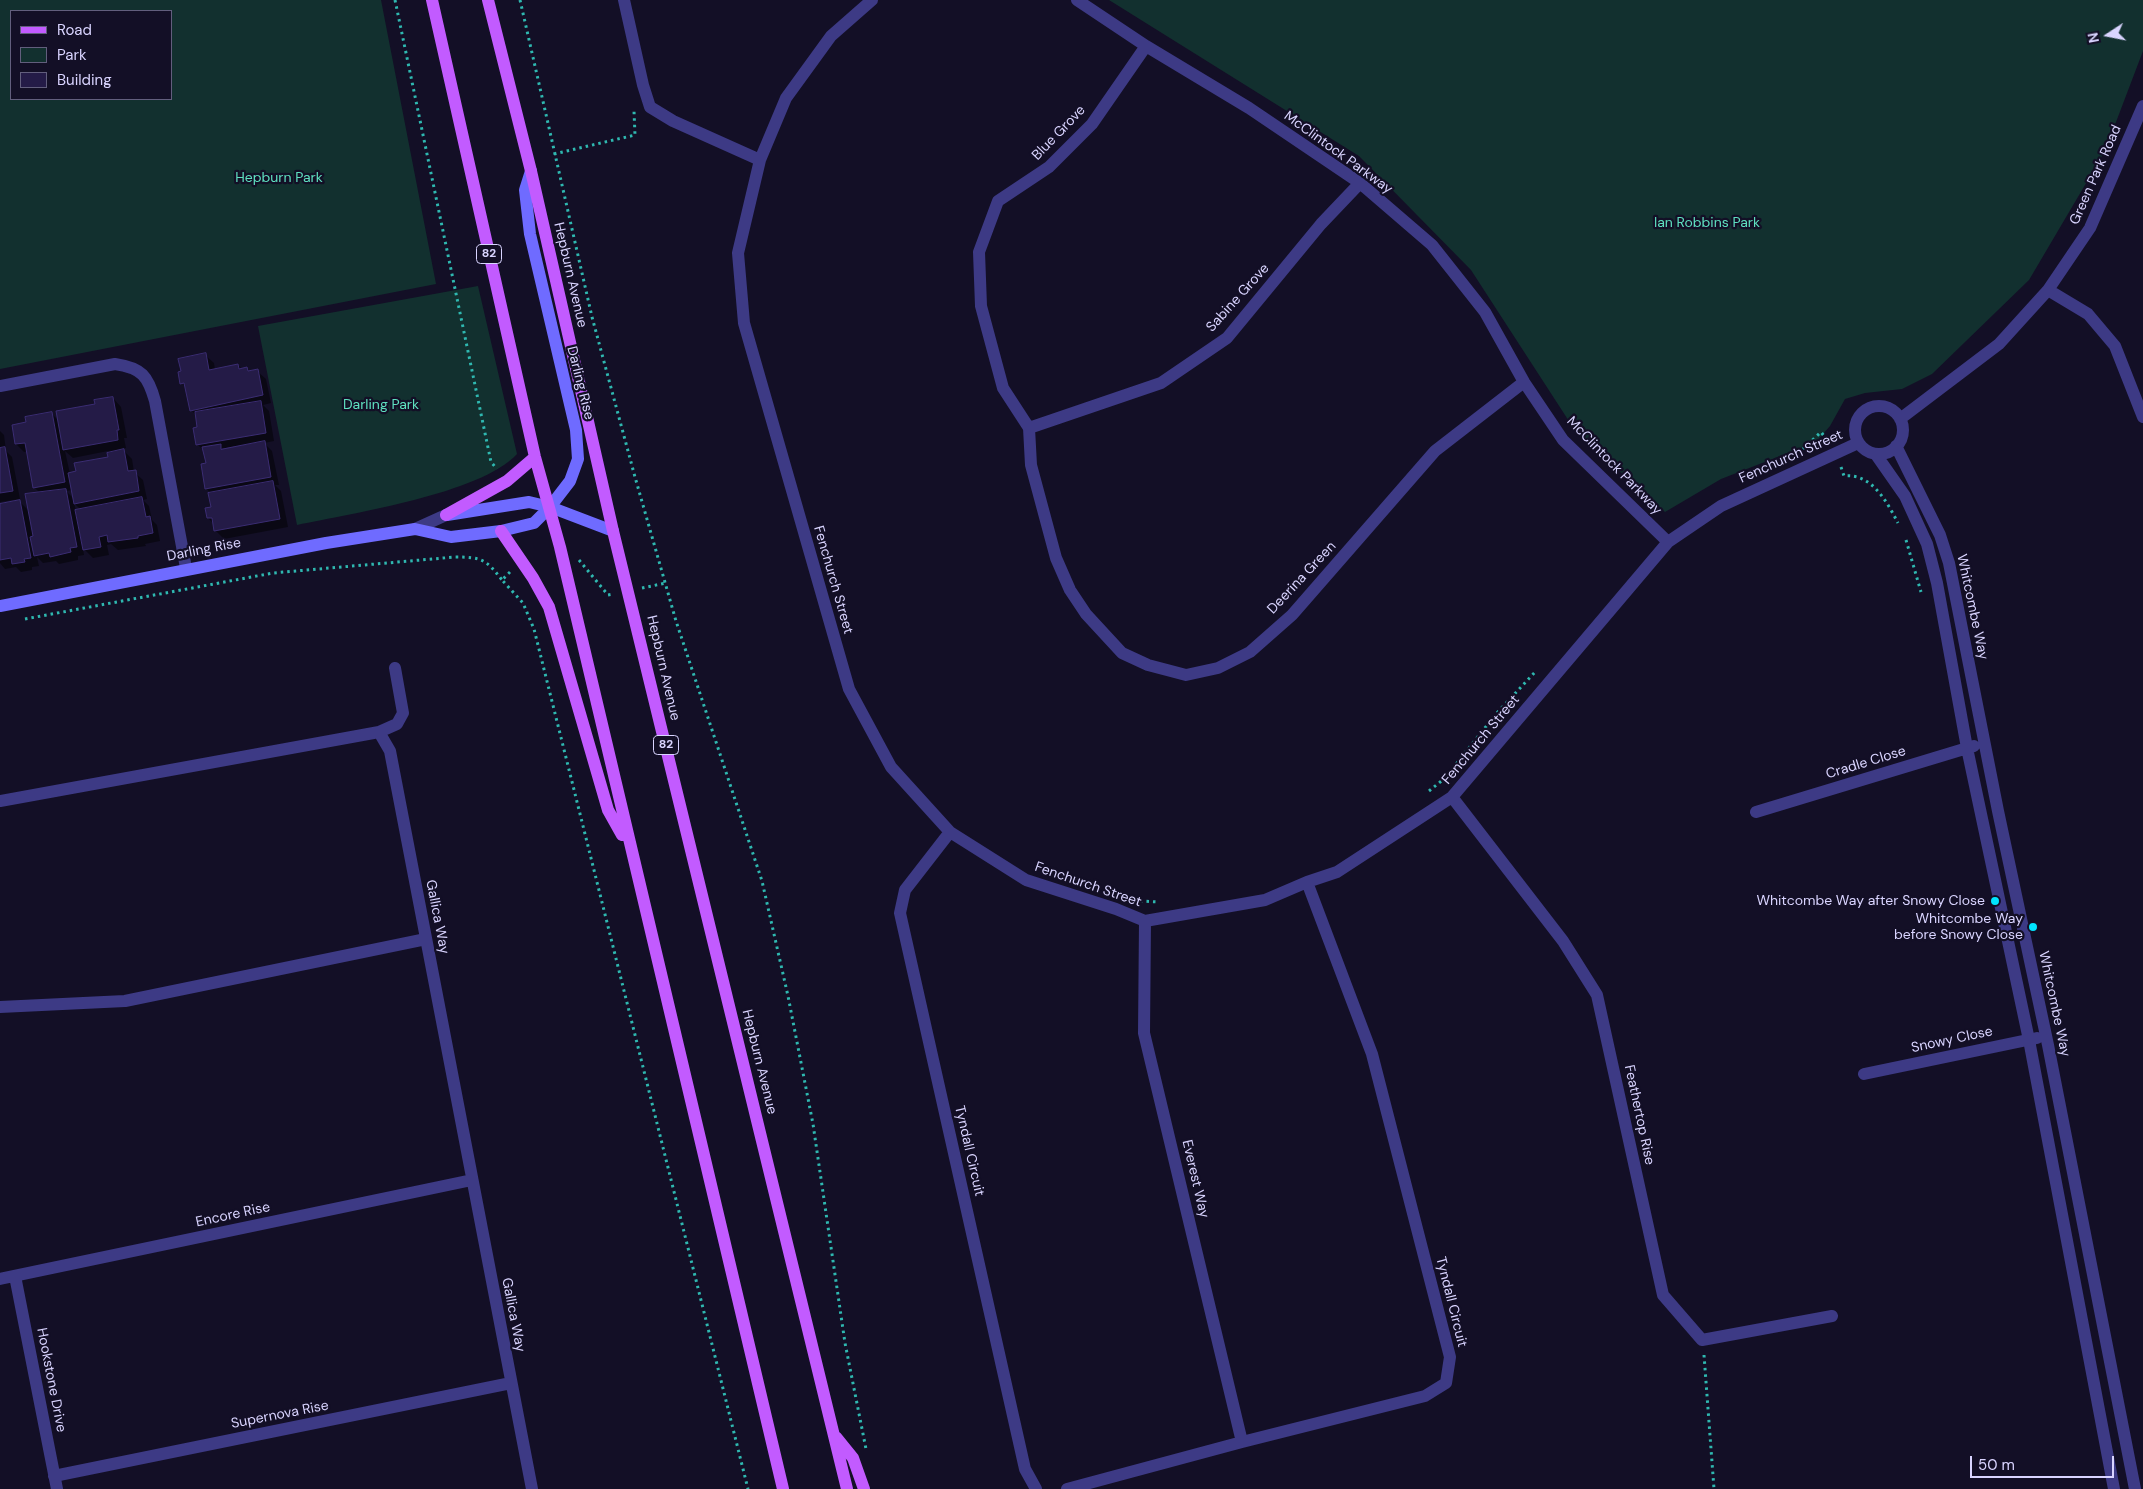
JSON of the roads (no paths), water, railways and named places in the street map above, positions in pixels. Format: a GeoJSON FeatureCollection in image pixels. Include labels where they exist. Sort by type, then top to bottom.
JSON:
{"type":"FeatureCollection","features":[{"type":"Feature","properties":{"kind":"main road","name":"82"},"geometry":{"type":"LineString","coordinates":[[432,0],[535,457],[550,507],[783,1489]]}},
{"type":"Feature","properties":{"kind":"main road","name":"Hepburn Avenue"},"geometry":{"type":"LineString","coordinates":[[488,0],[531,171],[613,531],[629,590],[847,1489]]}},
{"type":"Feature","properties":{"kind":"main road"},"geometry":{"type":"LineString","coordinates":[[446,515],[507,481],[535,457]]}},
{"type":"Feature","properties":{"kind":"main road"},"geometry":{"type":"LineString","coordinates":[[501,531],[522,560],[549,607],[608,810],[630,848]]}},
{"type":"Feature","properties":{"kind":"main road"},"geometry":{"type":"LineString","coordinates":[[835,1435],[853,1458],[864,1489]]}},
{"type":"Feature","properties":{"kind":"street"},"geometry":{"type":"LineString","coordinates":[[624,0],[643,85],[650,107],[673,121],[760,160]]}},
{"type":"Feature","properties":{"kind":"street","name":"Fenchurch Street"},"geometry":{"type":"LineString","coordinates":[[872,0],[831,36],[786,98],[760,160],[738,252],[744,323],[849,689],[891,767],[950,832],[1026,880],[1116,909],[1145,921],[1265,900],[1337,872],[1452,797],[1668,542],[1720,506],[1858,443]]}},
{"type":"Feature","properties":{"kind":"street","name":"McClintock Parkway"},"geometry":{"type":"LineString","coordinates":[[1077,0],[1146,46],[1249,108],[1360,183],[1432,245],[1485,312],[1524,382],[1563,440],[1668,542]]}},
{"type":"Feature","properties":{"kind":"street","name":"Blue Grove"},"geometry":{"type":"LineString","coordinates":[[1029,428],[1003,388],[981,306],[979,252],[998,201],[1049,167],[1092,124],[1146,46]]}},
{"type":"Feature","properties":{"kind":"street","name":"Green Park Road"},"geometry":{"type":"LineString","coordinates":[[1900,419],[1999,344],[2048,290],[2090,228],[2143,106]]}},
{"type":"Feature","properties":{"kind":"street","name":"Darling Rise"},"geometry":{"type":"LineString","coordinates":[[415,529],[450,538],[501,531],[534,523],[550,507],[570,481],[578,460],[576,430],[530,234],[525,190],[531,171]]}},
{"type":"Feature","properties":{"kind":"street","name":"Sabine Grove"},"geometry":{"type":"LineString","coordinates":[[1029,428],[1161,383],[1226,338],[1321,224],[1360,183]]}},
{"type":"Feature","properties":{"kind":"street"},"geometry":{"type":"LineString","coordinates":[[2048,290],[2088,314],[2115,346],[2143,417]]}},
{"type":"Feature","properties":{"kind":"street"},"geometry":{"type":"LineString","coordinates":[[0,386],[116,364],[130,366],[142,374],[150,385],[155,401],[186,568]]}},
{"type":"Feature","properties":{"kind":"street","name":"Deerina Green"},"geometry":{"type":"LineString","coordinates":[[1029,428],[1031,465],[1056,558],[1070,590],[1086,614],[1122,652],[1148,665],[1186,675],[1218,668],[1250,652],[1292,615],[1435,451],[1524,382]]}},
{"type":"Feature","properties":{"kind":"street"},"geometry":{"type":"LineString","coordinates":[[1877,456],[1889,453],[1896,446],[1902,437],[1903,428],[1900,419],[1889,408],[1881,406],[1866,409],[1856,421],[1855,436],[1864,450],[1877,456],[1905,496],[1927,544],[1937,583],[1968,748],[2030,1040],[2114,1489]]}},
{"type":"Feature","properties":{"kind":"street","name":"Whitcombe Way"},"geometry":{"type":"LineString","coordinates":[[1896,446],[1940,536],[1949,563],[1984,743],[2046,1037],[2135,1489]]}},
{"type":"Feature","properties":{"kind":"street","name":"Darling Rise"},"geometry":{"type":"LineString","coordinates":[[0,606],[186,568],[415,529],[446,515],[529,502],[550,507],[613,531]]}},
{"type":"Feature","properties":{"kind":"street"},"geometry":{"type":"LineString","coordinates":[[0,801],[380,732],[397,724],[404,713],[395,668]]}},
{"type":"Feature","properties":{"kind":"street","name":"Gallica Way"},"geometry":{"type":"LineString","coordinates":[[380,732],[390,751],[532,1489]]}},
{"type":"Feature","properties":{"kind":"street","name":"Cradle Close"},"geometry":{"type":"LineString","coordinates":[[1756,812],[1984,743]]}},
{"type":"Feature","properties":{"kind":"street","name":"Feathertop Rise"},"geometry":{"type":"LineString","coordinates":[[1452,797],[1563,941],[1597,995],[1663,1295],[1702,1340],[1832,1316]]}},
{"type":"Feature","properties":{"kind":"street","name":"Tyndall Circuit"},"geometry":{"type":"LineString","coordinates":[[950,832],[905,890],[900,913],[1025,1469],[1036,1489]]}},
{"type":"Feature","properties":{"kind":"street","name":"Tyndall Circuit"},"geometry":{"type":"LineString","coordinates":[[1067,1489],[1425,1396],[1446,1384],[1450,1357],[1372,1054],[1308,882]]}},
{"type":"Feature","properties":{"kind":"street","name":"Everest Way"},"geometry":{"type":"LineString","coordinates":[[1145,921],[1144,1033],[1242,1442]]}},
{"type":"Feature","properties":{"kind":"street"},"geometry":{"type":"LineString","coordinates":[[0,1007],[124,1001],[426,939]]}},
{"type":"Feature","properties":{"kind":"street","name":"Snowy Close"},"geometry":{"type":"LineString","coordinates":[[1864,1074],[2046,1037]]}},
{"type":"Feature","properties":{"kind":"street","name":"Encore Rise"},"geometry":{"type":"LineString","coordinates":[[0,1279],[472,1180]]}},
{"type":"Feature","properties":{"kind":"street","name":"Hookstone Drive"},"geometry":{"type":"LineString","coordinates":[[15,1276],[57,1489]]}},
{"type":"Feature","properties":{"kind":"street","name":"Supernova Rise"},"geometry":{"type":"LineString","coordinates":[[54,1476],[511,1383]]}},
{"type":"Feature","properties":{"kind":"place","name":"Whitcombe Way after Snowy Close"},"geometry":{"type":"Point","coordinates":[1995,901]}},
{"type":"Feature","properties":{"kind":"place","name":"Whitcombe Way before Snowy Close"},"geometry":{"type":"Point","coordinates":[2033,927]}},
{"type":"Feature","properties":{"kind":"park label","name":"Hepburn Park"},"geometry":{"type":"Point","coordinates":[279,178]}},
{"type":"Feature","properties":{"kind":"park label","name":"Ian Robbins Park"},"geometry":{"type":"Point","coordinates":[1707,223]}},
{"type":"Feature","properties":{"kind":"park label","name":"Darling Park"},"geometry":{"type":"Point","coordinates":[381,405]}}]}
